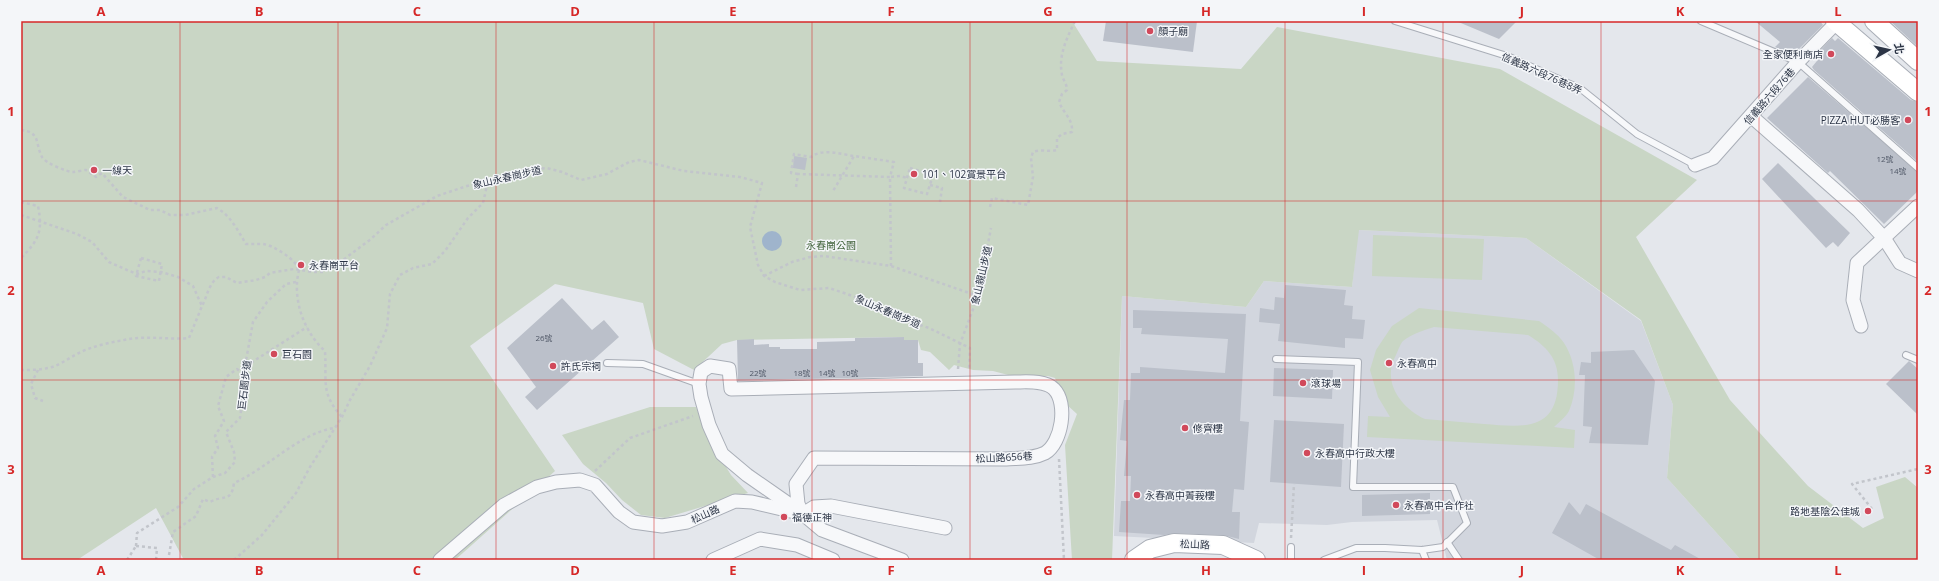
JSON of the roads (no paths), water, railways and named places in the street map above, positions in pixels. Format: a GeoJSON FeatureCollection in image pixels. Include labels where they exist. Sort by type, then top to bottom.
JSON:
{"type":"FeatureCollection","features":[{"type":"Feature","properties":{"kind":"street","name":"信義路六段76巷"},"geometry":{"type":"LineString","coordinates":[[1695,165],[1713,158],[1798,62],[1837,21]]}},
{"type":"Feature","properties":{"kind":"street"},"geometry":{"type":"LineString","coordinates":[[1837,21],[1918,92]]}},
{"type":"Feature","properties":{"kind":"street"},"geometry":{"type":"LineString","coordinates":[[1874,21],[1918,61]]}},
{"type":"Feature","properties":{"kind":"street"},"geometry":{"type":"LineString","coordinates":[[1751,116],[1858,210],[1884,238],[1900,263],[1918,271]]}},
{"type":"Feature","properties":{"kind":"street"},"geometry":{"type":"LineString","coordinates":[[1860,326],[1853,300],[1857,263],[1918,206]]}},
{"type":"Feature","properties":{"kind":"street","name":"松山路656巷"},"geometry":{"type":"LineString","coordinates":[[699,384],[701,372],[710,366],[730,369],[731,389],[1015,382],[1042,383],[1053,388],[1061,401],[1062,421],[1058,436],[1047,452],[1032,457],[1006,459],[814,458],[796,484]]}},
{"type":"Feature","properties":{"kind":"street"},"geometry":{"type":"LineString","coordinates":[[699,384],[709,425],[722,454],[747,475],[803,514]]}},
{"type":"Feature","properties":{"kind":"street","name":"松山路"},"geometry":{"type":"LineString","coordinates":[[440,560],[504,505],[537,487],[556,482],[580,480],[594,485],[619,512],[633,522],[662,526],[686,522],[735,501],[752,502],[803,514],[822,530],[902,560]]}},
{"type":"Feature","properties":{"kind":"street"},"geometry":{"type":"LineString","coordinates":[[763,505],[779,497],[796,484]]}},
{"type":"Feature","properties":{"kind":"street"},"geometry":{"type":"LineString","coordinates":[[796,484],[798,504],[803,514]]}},
{"type":"Feature","properties":{"kind":"street"},"geometry":{"type":"LineString","coordinates":[[803,514],[814,507],[831,506],[944,528]]}},
{"type":"Feature","properties":{"kind":"street"},"geometry":{"type":"LineString","coordinates":[[713,560],[760,539],[797,545],[833,560]]}},
{"type":"Feature","properties":{"kind":"street","name":"松山路"},"geometry":{"type":"LineString","coordinates":[[1134,560],[1150,549],[1174,543],[1223,545],[1256,560]]}},
{"type":"Feature","properties":{"kind":"lane","name":"信義路六段76巷8弄"},"geometry":{"type":"LineString","coordinates":[[1395,21],[1507,56],[1581,88],[1637,134],[1695,165]]}},
{"type":"Feature","properties":{"kind":"lane"},"geometry":{"type":"LineString","coordinates":[[1701,21],[1798,62],[1918,168]]}},
{"type":"Feature","properties":{"kind":"lane"},"geometry":{"type":"LineString","coordinates":[[1906,355],[1918,360]]}},
{"type":"Feature","properties":{"kind":"lane"},"geometry":{"type":"LineString","coordinates":[[1276,359],[1358,362],[1353,488],[1453,487],[1466,523],[1443,547],[1422,550],[1356,548],[1324,560]]}},
{"type":"Feature","properties":{"kind":"lane"},"geometry":{"type":"LineString","coordinates":[[607,364],[643,364],[699,384]]}},
{"type":"Feature","properties":{"kind":"lane"},"geometry":{"type":"LineString","coordinates":[[1448,542],[1459,560]]}},
{"type":"Feature","properties":{"kind":"lane"},"geometry":{"type":"LineString","coordinates":[[1291,547],[1291,560]]}},
{"type":"Feature","properties":{"kind":"lane"},"geometry":{"type":"LineString","coordinates":[[1422,550],[1426,560]]}},
{"type":"Feature","properties":{"kind":"water"},"geometry":{"type":"Polygon","coordinates":[[[768,231],[776,231],[782,237],[782,245],[776,251],[768,251],[762,245],[762,237],[768,231]]]}},
{"type":"Feature","properties":{"kind":"place","name":"顏子廟"},"geometry":{"type":"Point","coordinates":[1150,31]}},
{"type":"Feature","properties":{"kind":"place","name":"全家便利商店"},"geometry":{"type":"Point","coordinates":[1831,54]}},
{"type":"Feature","properties":{"kind":"place","name":"PIZZA HUT必勝客"},"geometry":{"type":"Point","coordinates":[1908,120]}},
{"type":"Feature","properties":{"kind":"place","name":"一線天"},"geometry":{"type":"Point","coordinates":[94,170]}},
{"type":"Feature","properties":{"kind":"place","name":"101、102賞景平台"},"geometry":{"type":"Point","coordinates":[914,174]}},
{"type":"Feature","properties":{"kind":"place","name":"永春崗平台"},"geometry":{"type":"Point","coordinates":[301,265]}},
{"type":"Feature","properties":{"kind":"place","name":"巨石園"},"geometry":{"type":"Point","coordinates":[274,354]}},
{"type":"Feature","properties":{"kind":"place","name":"永春高中"},"geometry":{"type":"Point","coordinates":[1389,363]}},
{"type":"Feature","properties":{"kind":"place","name":"許氏宗祠"},"geometry":{"type":"Point","coordinates":[553,366]}},
{"type":"Feature","properties":{"kind":"place","name":"滾球場"},"geometry":{"type":"Point","coordinates":[1303,383]}},
{"type":"Feature","properties":{"kind":"place","name":"修齊樓"},"geometry":{"type":"Point","coordinates":[1185,428]}},
{"type":"Feature","properties":{"kind":"place","name":"永春高中行政大樓"},"geometry":{"type":"Point","coordinates":[1307,453]}},
{"type":"Feature","properties":{"kind":"place","name":"永春高中菁莪樓"},"geometry":{"type":"Point","coordinates":[1137,495]}},
{"type":"Feature","properties":{"kind":"place","name":"永春高中合作社"},"geometry":{"type":"Point","coordinates":[1396,505]}},
{"type":"Feature","properties":{"kind":"place","name":"路地基陰公佳城"},"geometry":{"type":"Point","coordinates":[1868,511]}},
{"type":"Feature","properties":{"kind":"place","name":"福德正神"},"geometry":{"type":"Point","coordinates":[784,517]}},
{"type":"Feature","properties":{"kind":"park label","name":"永春崗公園"},"geometry":{"type":"Point","coordinates":[831,245]}}]}
